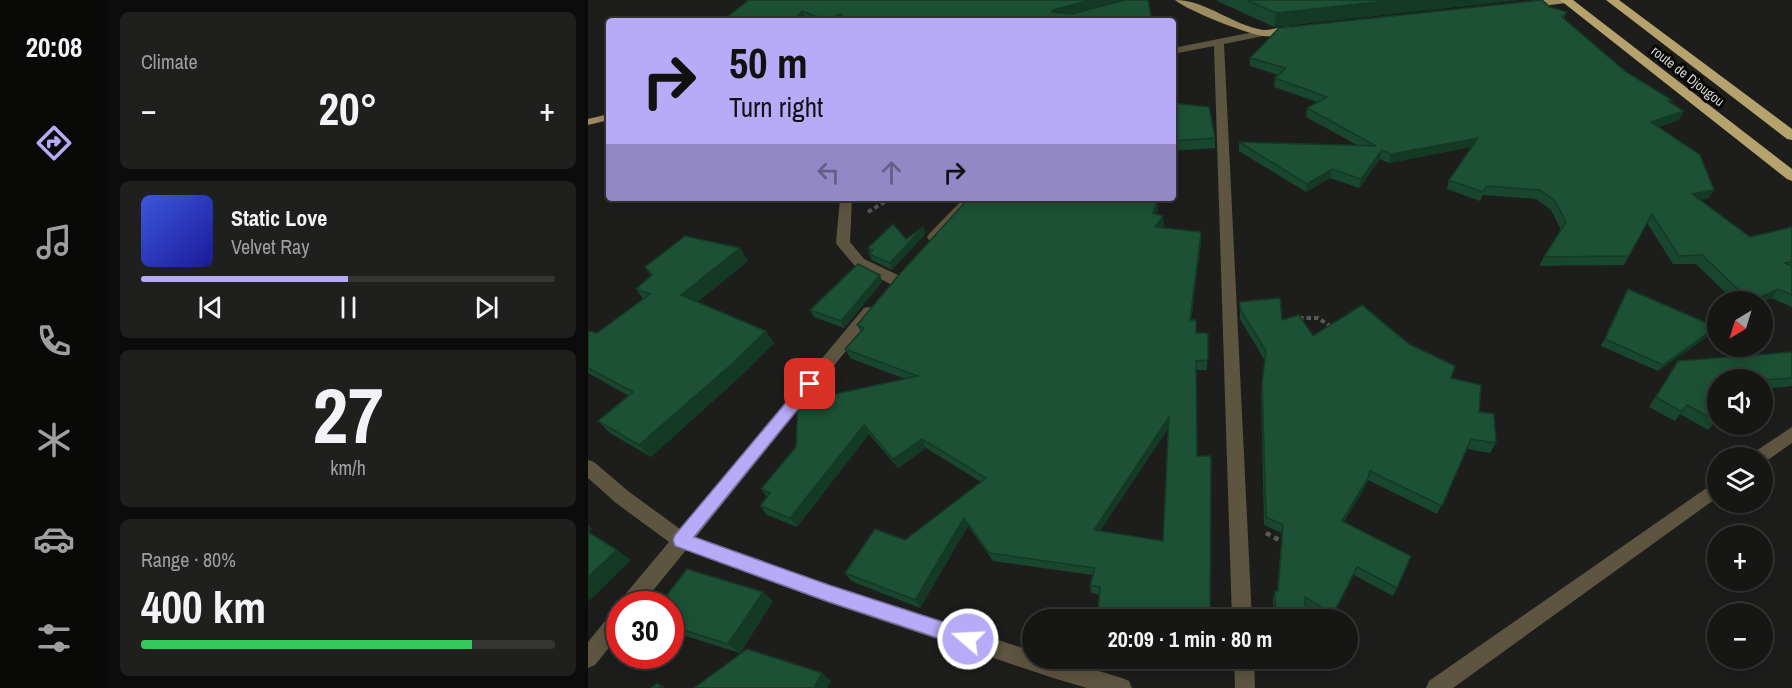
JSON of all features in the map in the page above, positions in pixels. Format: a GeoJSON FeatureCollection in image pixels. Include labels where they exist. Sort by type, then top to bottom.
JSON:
{"type":"FeatureCollection","features":[{"type":"Feature","properties":{"kind":"highway","name":"route de Djougou"},"geometry":{"type":"LineString","coordinates":[[1566,0],[1792,176]]}},
{"type":"Feature","properties":{"kind":"highway"},"geometry":{"type":"LineString","coordinates":[[1612,0],[1792,136]]}},
{"type":"Feature","properties":{"kind":"main road"},"geometry":{"type":"LineString","coordinates":[[1180,0],[1235,24],[1264,33],[1311,28]]}},
{"type":"Feature","properties":{"kind":"main road"},"geometry":{"type":"LineString","coordinates":[[1520,5],[1566,0]]}},
{"type":"Feature","properties":{"kind":"main road"},"geometry":{"type":"LineString","coordinates":[[588,122],[606,118]]}},
{"type":"Feature","properties":{"kind":"street"},"geometry":{"type":"LineString","coordinates":[[1176,50],[1264,33]]}},
{"type":"Feature","properties":{"kind":"street"},"geometry":{"type":"LineString","coordinates":[[1219,42],[1242,609]]}},
{"type":"Feature","properties":{"kind":"street"},"geometry":{"type":"LineString","coordinates":[[640,591],[891,285],[859,262],[843,243],[846,201]]}},
{"type":"Feature","properties":{"kind":"street"},"geometry":{"type":"LineString","coordinates":[[924,249],[952,216],[969,201]]}},
{"type":"Feature","properties":{"kind":"street"},"geometry":{"type":"LineString","coordinates":[[1773,448],[1792,434]]}},
{"type":"Feature","properties":{"kind":"street"},"geometry":{"type":"LineString","coordinates":[[588,467],[622,497],[681,540],[829,594],[1053,668],[1122,688]]}},
{"type":"Feature","properties":{"kind":"street"},"geometry":{"type":"LineString","coordinates":[[1436,688],[1707,495]]}},
{"type":"Feature","properties":{"kind":"street"},"geometry":{"type":"LineString","coordinates":[[588,658],[606,636]]}},
{"type":"Feature","properties":{"kind":"street"},"geometry":{"type":"LineString","coordinates":[[1244,669],[1245,688]]}},
{"type":"Feature","properties":{"kind":"path"},"geometry":{"type":"LineString","coordinates":[[1295,319],[1303,316],[1317,318],[1330,325],[1336,332]]}},
{"type":"Feature","properties":{"kind":"path"},"geometry":{"type":"LineString","coordinates":[[1239,527],[1263,531],[1290,545]]}},
{"type":"Feature","properties":{"kind":"building"},"geometry":{"type":"Polygon","coordinates":[[[749,0],[1091,0],[1052,12],[1072,14],[1126,0],[1148,0],[1151,18],[845,18],[840,14],[833,18],[820,18],[802,11],[797,18],[726,18],[749,0]]]}},
{"type":"Feature","properties":{"kind":"building"},"geometry":{"type":"Polygon","coordinates":[[[1247,0],[1396,0],[1276,13],[1247,0]]]}},
{"type":"Feature","properties":{"kind":"building"},"geometry":{"type":"Polygon","coordinates":[[[1542,0],[1550,7],[1567,12],[1562,17],[1626,72],[1672,100],[1668,101],[1684,111],[1651,122],[1700,155],[1714,190],[1692,194],[1750,237],[1792,227],[1792,262],[1785,263],[1792,266],[1792,295],[1778,289],[1773,291],[1740,291],[1702,255],[1679,256],[1652,214],[1629,256],[1544,257],[1566,222],[1555,201],[1540,190],[1487,186],[1483,192],[1449,180],[1478,138],[1391,154],[1382,150],[1361,179],[1332,169],[1307,184],[1239,142],[1376,146],[1307,108],[1327,97],[1275,78],[1286,68],[1250,58],[1279,28],[1542,0]]]}},
{"type":"Feature","properties":{"kind":"building"},"geometry":{"type":"Polygon","coordinates":[[[1176,103],[1209,107],[1215,138],[1176,141],[1176,103]]]}},
{"type":"Feature","properties":{"kind":"building"},"geometry":{"type":"Polygon","coordinates":[[[966,201],[1157,201],[1153,213],[1163,216],[1155,227],[1201,232],[1190,320],[1196,320],[1196,333],[1208,333],[1208,360],[1196,361],[1197,456],[1211,456],[1210,609],[1098,609],[1100,587],[1090,585],[1095,568],[989,553],[964,518],[915,600],[845,573],[875,529],[905,540],[986,478],[922,439],[893,459],[864,425],[790,518],[760,506],[770,493],[761,489],[796,447],[798,402],[918,376],[845,349],[864,328],[857,325],[966,201]],[[1169,417],[1094,530],[1163,541],[1169,417]]]}},
{"type":"Feature","properties":{"kind":"building"},"geometry":{"type":"Polygon","coordinates":[[[893,224],[906,239],[923,227],[890,263],[869,254],[873,250],[868,248],[893,224]]]}},
{"type":"Feature","properties":{"kind":"building"},"geometry":{"type":"Polygon","coordinates":[[[685,236],[740,248],[681,295],[766,331],[639,445],[598,421],[633,392],[588,368],[588,331],[597,333],[650,294],[636,289],[652,275],[645,267],[685,236]]]}},
{"type":"Feature","properties":{"kind":"building"},"geometry":{"type":"Polygon","coordinates":[[[858,264],[880,275],[841,321],[810,310],[858,264]]]}},
{"type":"Feature","properties":{"kind":"building"},"geometry":{"type":"Polygon","coordinates":[[[1628,289],[1707,323],[1707,333],[1663,365],[1605,339],[1628,289]]]}},
{"type":"Feature","properties":{"kind":"building"},"geometry":{"type":"Polygon","coordinates":[[[1280,298],[1282,320],[1299,315],[1313,336],[1362,305],[1409,344],[1455,366],[1451,378],[1481,385],[1479,412],[1494,414],[1496,443],[1471,439],[1442,506],[1370,471],[1342,521],[1411,556],[1397,588],[1357,567],[1336,609],[1325,609],[1305,597],[1306,609],[1276,609],[1275,591],[1278,591],[1283,525],[1266,517],[1262,383],[1266,351],[1240,309],[1240,302],[1280,298]]]}},
{"type":"Feature","properties":{"kind":"building"},"geometry":{"type":"Polygon","coordinates":[[[1792,352],[1792,378],[1773,379],[1773,369],[1707,369],[1707,416],[1687,405],[1682,412],[1656,397],[1678,361],[1729,357],[1773,357],[1773,354],[1792,352]]]}},
{"type":"Feature","properties":{"kind":"building"},"geometry":{"type":"Polygon","coordinates":[[[588,532],[617,550],[588,577],[588,532]]]}},
{"type":"Feature","properties":{"kind":"building"},"geometry":{"type":"Polygon","coordinates":[[[687,569],[763,592],[728,644],[684,630],[684,591],[670,591],[687,569]]]}},
{"type":"Feature","properties":{"kind":"building"},"geometry":{"type":"Polygon","coordinates":[[[747,649],[822,673],[815,686],[822,688],[694,688],[747,649]]]}},
{"type":"Feature","properties":{"kind":"route"},"geometry":{"type":"LineString","coordinates":[[810,384],[681,540],[829,594],[968,639]]}}]}
